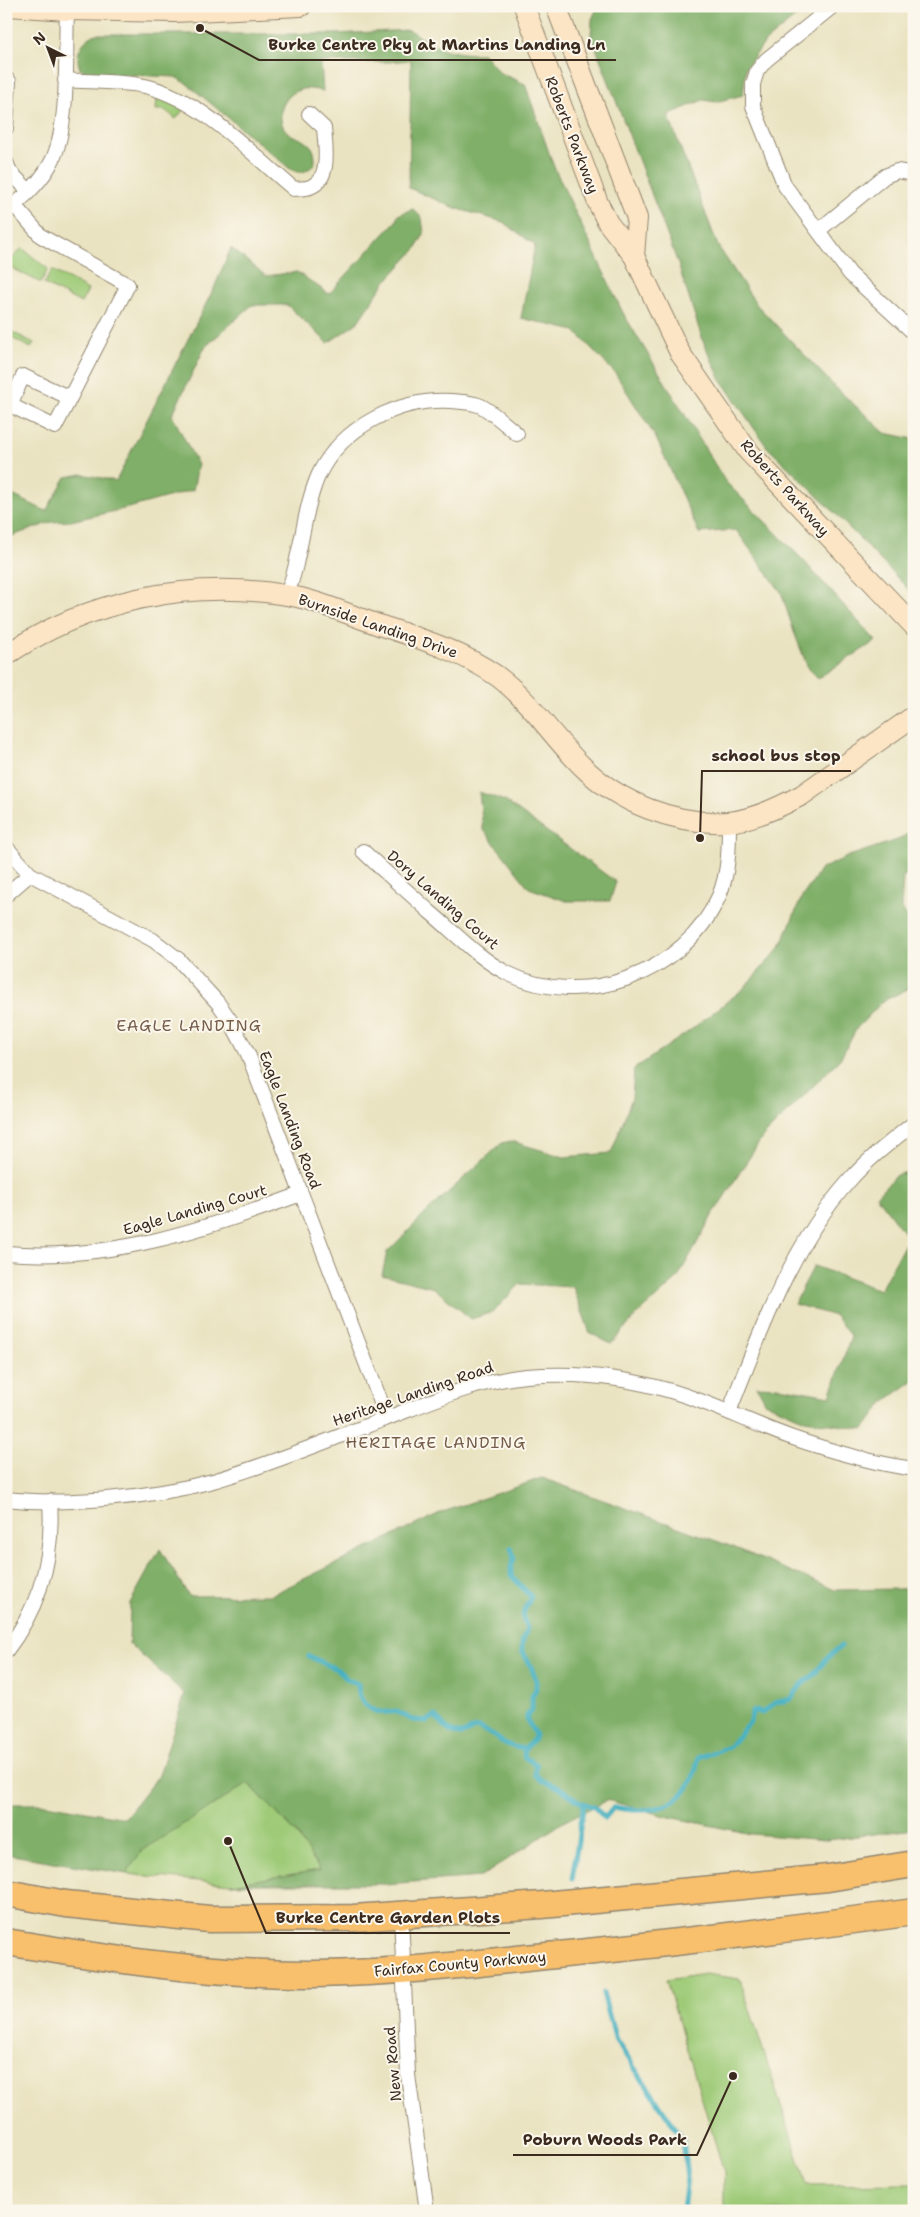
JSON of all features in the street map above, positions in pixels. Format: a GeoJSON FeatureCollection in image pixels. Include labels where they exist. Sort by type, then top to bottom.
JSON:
{"type":"FeatureCollection","features":[{"type":"Feature","properties":{"kind":"highway"},"geometry":{"type":"LineString","coordinates":[[6,1894],[66,1904],[209,1919],[353,1918],[542,1905],[828,1878],[914,1864]]}},
{"type":"Feature","properties":{"kind":"highway","name":"Fairfax County Parkway"},"geometry":{"type":"LineString","coordinates":[[6,1942],[130,1962],[226,1972],[316,1974],[403,1971],[648,1946],[914,1912]]}},
{"type":"Feature","properties":{"kind":"main road"},"geometry":{"type":"LineString","coordinates":[[8,6],[174,12],[301,6]]}},
{"type":"Feature","properties":{"kind":"main road","name":"Roberts Parkway"},"geometry":{"type":"LineString","coordinates":[[524,6],[598,203],[608,223],[634,256],[680,353],[748,451],[914,626]]}},
{"type":"Feature","properties":{"kind":"main road","name":"Roberts Parkway"},"geometry":{"type":"LineString","coordinates":[[556,6],[637,218],[634,256]]}},
{"type":"Feature","properties":{"kind":"main road","name":"Burnside Landing Drive"},"geometry":{"type":"LineString","coordinates":[[6,655],[30,640],[76,618],[138,598],[197,590],[249,591],[287,595],[432,642],[470,659],[499,678],[521,697],[581,765],[616,793],[636,804],[675,816],[728,822],[757,815],[785,805],[914,716]]}},
{"type":"Feature","properties":{"kind":"street"},"geometry":{"type":"LineString","coordinates":[[833,6],[766,60],[757,71],[753,84],[753,106],[785,186],[850,274],[914,333]]}},
{"type":"Feature","properties":{"kind":"street"},"geometry":{"type":"LineString","coordinates":[[67,8],[62,124],[57,147],[48,168],[29,191],[10,208],[40,236],[128,285],[68,397]]}},
{"type":"Feature","properties":{"kind":"street"},"geometry":{"type":"LineString","coordinates":[[65,80],[147,86],[180,98],[205,114],[294,189],[311,187],[322,177],[326,163],[324,128],[309,114]]}},
{"type":"Feature","properties":{"kind":"street"},"geometry":{"type":"LineString","coordinates":[[6,128],[9,81]]}},
{"type":"Feature","properties":{"kind":"street"},"geometry":{"type":"LineString","coordinates":[[6,162],[10,172],[29,191]]}},
{"type":"Feature","properties":{"kind":"street"},"geometry":{"type":"LineString","coordinates":[[819,230],[885,176],[897,171],[914,174]]}},
{"type":"Feature","properties":{"kind":"street"},"geometry":{"type":"LineString","coordinates":[[287,595],[297,560],[309,499],[320,474],[336,450],[359,428],[378,416],[402,406],[441,400],[465,402],[481,406],[517,434]]}},
{"type":"Feature","properties":{"kind":"street","name":"Dory Landing Court"},"geometry":{"type":"LineString","coordinates":[[363,851],[383,871],[488,962],[527,981],[569,988],[599,986],[641,973],[669,958],[693,937],[713,909],[724,882],[729,858],[728,822]]}},
{"type":"Feature","properties":{"kind":"street","name":"Eagle Landing Road"},"geometry":{"type":"LineString","coordinates":[[6,847],[30,874],[153,940],[178,959],[207,989],[230,1020],[248,1054],[387,1418]]}},
{"type":"Feature","properties":{"kind":"street"},"geometry":{"type":"LineString","coordinates":[[6,896],[30,874]]}},
{"type":"Feature","properties":{"kind":"street"},"geometry":{"type":"LineString","coordinates":[[729,1412],[779,1288],[806,1239],[849,1181],[869,1161],[914,1123]]}},
{"type":"Feature","properties":{"kind":"street","name":"Eagle Landing Court"},"geometry":{"type":"LineString","coordinates":[[6,1253],[64,1255],[119,1249],[159,1241],[301,1194]]}},
{"type":"Feature","properties":{"kind":"street","name":"Heritage Landing Road"},"geometry":{"type":"LineString","coordinates":[[6,1499],[50,1501],[153,1492],[212,1481],[257,1467],[387,1418],[490,1383],[523,1376],[555,1374],[600,1376],[640,1383],[674,1392],[822,1448],[865,1460],[914,1469]]}},
{"type":"Feature","properties":{"kind":"street"},"geometry":{"type":"LineString","coordinates":[[6,1651],[28,1620],[39,1594],[50,1546],[52,1523],[50,1501]]}},
{"type":"Feature","properties":{"kind":"street","name":"New Road"},"geometry":{"type":"LineString","coordinates":[[401,1914],[408,2075],[427,2211]]}},
{"type":"Feature","properties":{"kind":"green space"},"geometry":{"type":"Polygon","coordinates":[[[598,6],[809,6],[765,42],[746,68],[743,95],[716,102],[703,100],[668,115],[718,246],[757,305],[834,386],[885,433],[914,439],[914,595],[830,508],[767,447],[721,380],[703,341],[677,261],[591,35],[592,19],[598,6]]]}},
{"type":"Feature","properties":{"kind":"green space"},"geometry":{"type":"Polygon","coordinates":[[[409,30],[444,49],[461,53],[484,54],[500,73],[525,84],[554,167],[623,313],[725,481],[801,558],[876,641],[818,678],[808,668],[781,592],[736,530],[699,533],[656,438],[615,373],[575,331],[521,318],[535,245],[503,222],[455,208],[409,188],[411,60],[321,62],[323,91],[303,89],[297,91],[287,99],[281,116],[284,128],[290,134],[307,142],[314,151],[315,163],[303,172],[296,172],[289,168],[186,83],[175,77],[89,73],[80,69],[78,63],[80,48],[83,43],[96,34],[336,34],[409,30]]]}},
{"type":"Feature","properties":{"kind":"green space"},"geometry":{"type":"Polygon","coordinates":[[[160,96],[184,109],[176,119],[165,110],[156,110],[157,99],[160,96]]]}},
{"type":"Feature","properties":{"kind":"green space"},"geometry":{"type":"Polygon","coordinates":[[[413,209],[422,218],[424,234],[416,249],[385,282],[357,323],[328,343],[287,305],[252,305],[205,347],[172,415],[198,465],[193,490],[71,521],[52,522],[6,538],[6,492],[46,511],[66,477],[82,474],[116,481],[214,288],[231,248],[266,276],[297,272],[329,294],[396,221],[398,215],[413,209]]]}},
{"type":"Feature","properties":{"kind":"green space"},"geometry":{"type":"Polygon","coordinates":[[[22,248],[48,269],[41,283],[6,265],[22,248]]]}},
{"type":"Feature","properties":{"kind":"green space"},"geometry":{"type":"Polygon","coordinates":[[[52,270],[88,290],[81,303],[44,284],[52,270]]]}},
{"type":"Feature","properties":{"kind":"green space"},"geometry":{"type":"Polygon","coordinates":[[[6,329],[34,343],[31,348],[6,335],[6,329]]]}},
{"type":"Feature","properties":{"kind":"green space"},"geometry":{"type":"Polygon","coordinates":[[[479,792],[505,801],[616,882],[610,901],[566,901],[529,888],[483,829],[479,792]]]}},
{"type":"Feature","properties":{"kind":"green space"},"geometry":{"type":"Polygon","coordinates":[[[914,829],[914,872],[903,876],[901,908],[914,925],[914,986],[883,1001],[857,1028],[840,1059],[762,1138],[712,1216],[677,1279],[637,1315],[611,1344],[590,1333],[573,1287],[520,1284],[493,1312],[471,1319],[434,1288],[382,1275],[387,1252],[429,1210],[502,1143],[511,1141],[564,1157],[611,1153],[632,1098],[634,1069],[688,1032],[742,990],[779,949],[802,897],[821,869],[849,856],[900,839],[914,829]]]}},
{"type":"Feature","properties":{"kind":"green space"},"geometry":{"type":"Polygon","coordinates":[[[914,1170],[914,1380],[885,1401],[864,1429],[805,1420],[766,1403],[757,1386],[779,1387],[830,1396],[851,1337],[835,1316],[794,1304],[814,1266],[880,1290],[908,1238],[876,1196],[896,1175],[914,1170]]]}},
{"type":"Feature","properties":{"kind":"green space"},"geometry":{"type":"Polygon","coordinates":[[[542,1478],[733,1547],[835,1590],[900,1589],[914,1586],[914,1829],[827,1840],[751,1834],[665,1816],[607,1800],[565,1821],[481,1877],[385,1884],[231,1884],[320,1870],[295,1832],[248,1783],[141,1851],[127,1874],[6,1854],[6,1804],[47,1804],[125,1818],[159,1775],[185,1694],[129,1644],[130,1603],[160,1549],[189,1596],[271,1595],[440,1513],[542,1478]]]}},
{"type":"Feature","properties":{"kind":"green space"},"geometry":{"type":"Polygon","coordinates":[[[248,1783],[295,1832],[320,1870],[231,1884],[127,1874],[140,1851],[248,1783]]]}},
{"type":"Feature","properties":{"kind":"green space"},"geometry":{"type":"Polygon","coordinates":[[[705,1974],[740,1979],[807,2185],[914,2184],[914,2211],[724,2211],[724,2172],[666,1980],[705,1974]]]}},
{"type":"Feature","properties":{"kind":"waterway"},"geometry":{"type":"LineString","coordinates":[[511,1548],[514,1558],[511,1575],[531,1597],[523,1615],[527,1628],[522,1643],[522,1651],[531,1666],[536,1681],[536,1689],[532,1696],[532,1709],[527,1715],[527,1720],[535,1734],[534,1739],[525,1749],[524,1757],[537,1765],[535,1774],[541,1780],[560,1788],[580,1802],[594,1807],[605,1818],[614,1807],[644,1810],[654,1809],[673,1802],[690,1784],[699,1757],[729,1747],[750,1722],[752,1712],[758,1711],[762,1713],[775,1703],[791,1699],[801,1685],[814,1675],[827,1658],[841,1646]]}},
{"type":"Feature","properties":{"kind":"waterway"},"geometry":{"type":"LineString","coordinates":[[309,1656],[338,1670],[347,1679],[358,1684],[361,1698],[369,1708],[381,1712],[395,1711],[413,1720],[427,1721],[435,1716],[453,1733],[463,1734],[478,1728],[510,1746],[525,1749]]}},
{"type":"Feature","properties":{"kind":"waterway"},"geometry":{"type":"LineString","coordinates":[[572,1879],[584,1803]]}},
{"type":"Feature","properties":{"kind":"waterway"},"geometry":{"type":"LineString","coordinates":[[603,1993],[616,2041],[683,2139],[687,2178],[683,2211]]}},
{"type":"Feature","properties":{"kind":"place","name":"Burke Centre Pky at Martins Landing Ln"},"geometry":{"type":"Point","coordinates":[200,28]}},
{"type":"Feature","properties":{"kind":"place","name":"school bus stop"},"geometry":{"type":"Point","coordinates":[700,838]}},
{"type":"Feature","properties":{"kind":"place","name":"Burke Centre Garden Plots"},"geometry":{"type":"Point","coordinates":[228,1841]}},
{"type":"Feature","properties":{"kind":"place","name":"Poburn Woods Park"},"geometry":{"type":"Point","coordinates":[733,2076]}},
{"type":"Feature","properties":{"kind":"district","name":"EAGLE LANDING"},"geometry":{"type":"Point","coordinates":[189,1025]}},
{"type":"Feature","properties":{"kind":"district","name":"HERITAGE LANDING"},"geometry":{"type":"Point","coordinates":[436,1442]}}]}
